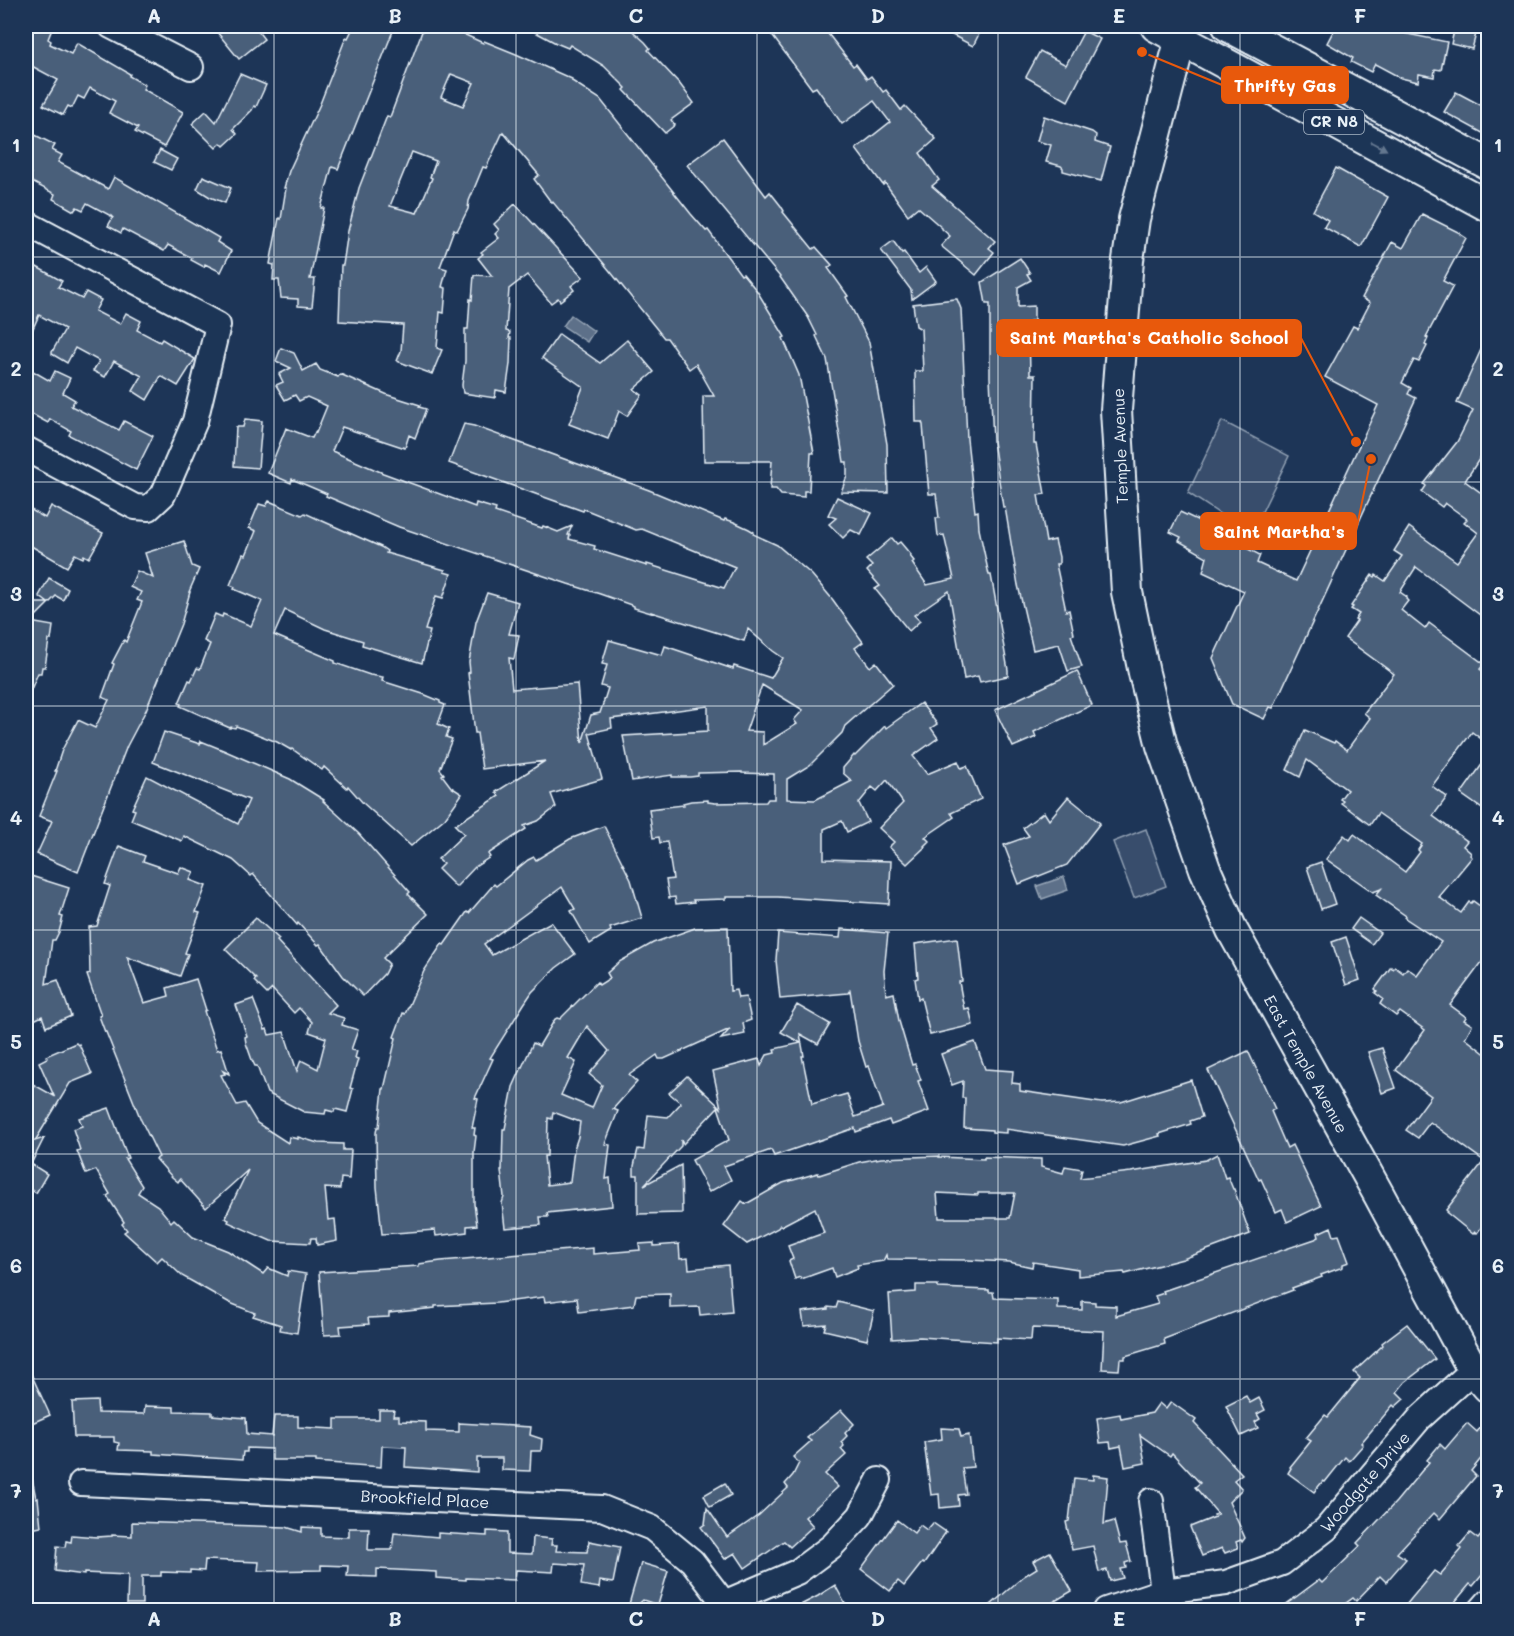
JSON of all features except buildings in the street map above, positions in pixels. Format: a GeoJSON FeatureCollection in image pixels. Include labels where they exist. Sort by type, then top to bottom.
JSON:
{"type":"FeatureCollection","features":[{"type":"Feature","properties":{"kind":"main road","name":"CR N8"},"geometry":{"type":"LineString","coordinates":[[1228,26],[1488,164]]}},
{"type":"Feature","properties":{"kind":"main road","name":"CR N8"},"geometry":{"type":"LineString","coordinates":[[1173,30],[1488,206]]}},
{"type":"Feature","properties":{"kind":"main road","name":"Temple Avenue"},"geometry":{"type":"LineString","coordinates":[[1157,725],[1127,592],[1116,410],[1128,260],[1134,219],[1173,30]]}},
{"type":"Feature","properties":{"kind":"main road","name":"East Temple Avenue"},"geometry":{"type":"LineString","coordinates":[[1157,725],[1162,746],[1205,869],[1232,930],[1481,1378]]}},
{"type":"Feature","properties":{"kind":"street"},"geometry":{"type":"LineString","coordinates":[[111,26],[191,68]]}},
{"type":"Feature","properties":{"kind":"street"},"geometry":{"type":"LineString","coordinates":[[26,223],[218,325],[195,421],[163,495],[149,508],[135,507],[26,449]]}},
{"type":"Feature","properties":{"kind":"street","name":"Woodgate Drive"},"geometry":{"type":"LineString","coordinates":[[1106,1611],[1163,1591],[1226,1583],[1282,1563],[1326,1529],[1420,1418],[1481,1378]]}},
{"type":"Feature","properties":{"kind":"street"},"geometry":{"type":"LineString","coordinates":[[725,1607],[797,1572],[832,1546],[860,1516],[879,1480]]}},
{"type":"Feature","properties":{"kind":"street","name":"Brookfield Place"},"geometry":{"type":"LineString","coordinates":[[81,1483],[602,1508],[652,1528],[692,1561],[725,1607]]}},
{"type":"Feature","properties":{"kind":"street"},"geometry":{"type":"LineString","coordinates":[[1151,1501],[1163,1591]]}},
{"type":"Feature","properties":{"kind":"street"},"geometry":{"type":"LineString","coordinates":[[1481,1611],[1488,1602]]}},
{"type":"Feature","properties":{"kind":"shaded area"},"geometry":{"type":"Polygon","coordinates":[[[571,315],[594,331],[587,342],[563,326],[571,315]]]}},
{"type":"Feature","properties":{"kind":"shaded area"},"geometry":{"type":"Polygon","coordinates":[[[1222,421],[1289,456],[1254,528],[1244,523],[1241,528],[1188,493],[1222,421]]]}},
{"type":"Feature","properties":{"kind":"shaded area"},"geometry":{"type":"Polygon","coordinates":[[[1146,829],[1166,886],[1134,898],[1113,842],[1146,829]]]}},
{"type":"Feature","properties":{"kind":"shaded area"},"geometry":{"type":"Polygon","coordinates":[[[1064,877],[1068,890],[1042,899],[1037,886],[1064,877]]]}},
{"type":"Feature","properties":{"kind":"place","name":"Thrifty Gas"},"geometry":{"type":"Point","coordinates":[1142,52]}},
{"type":"Feature","properties":{"kind":"place","name":"Saint Martha's Catholic School"},"geometry":{"type":"Point","coordinates":[1356,442]}},
{"type":"Feature","properties":{"kind":"place","name":"Saint Martha's"},"geometry":{"type":"Point","coordinates":[1371,459]}}]}
